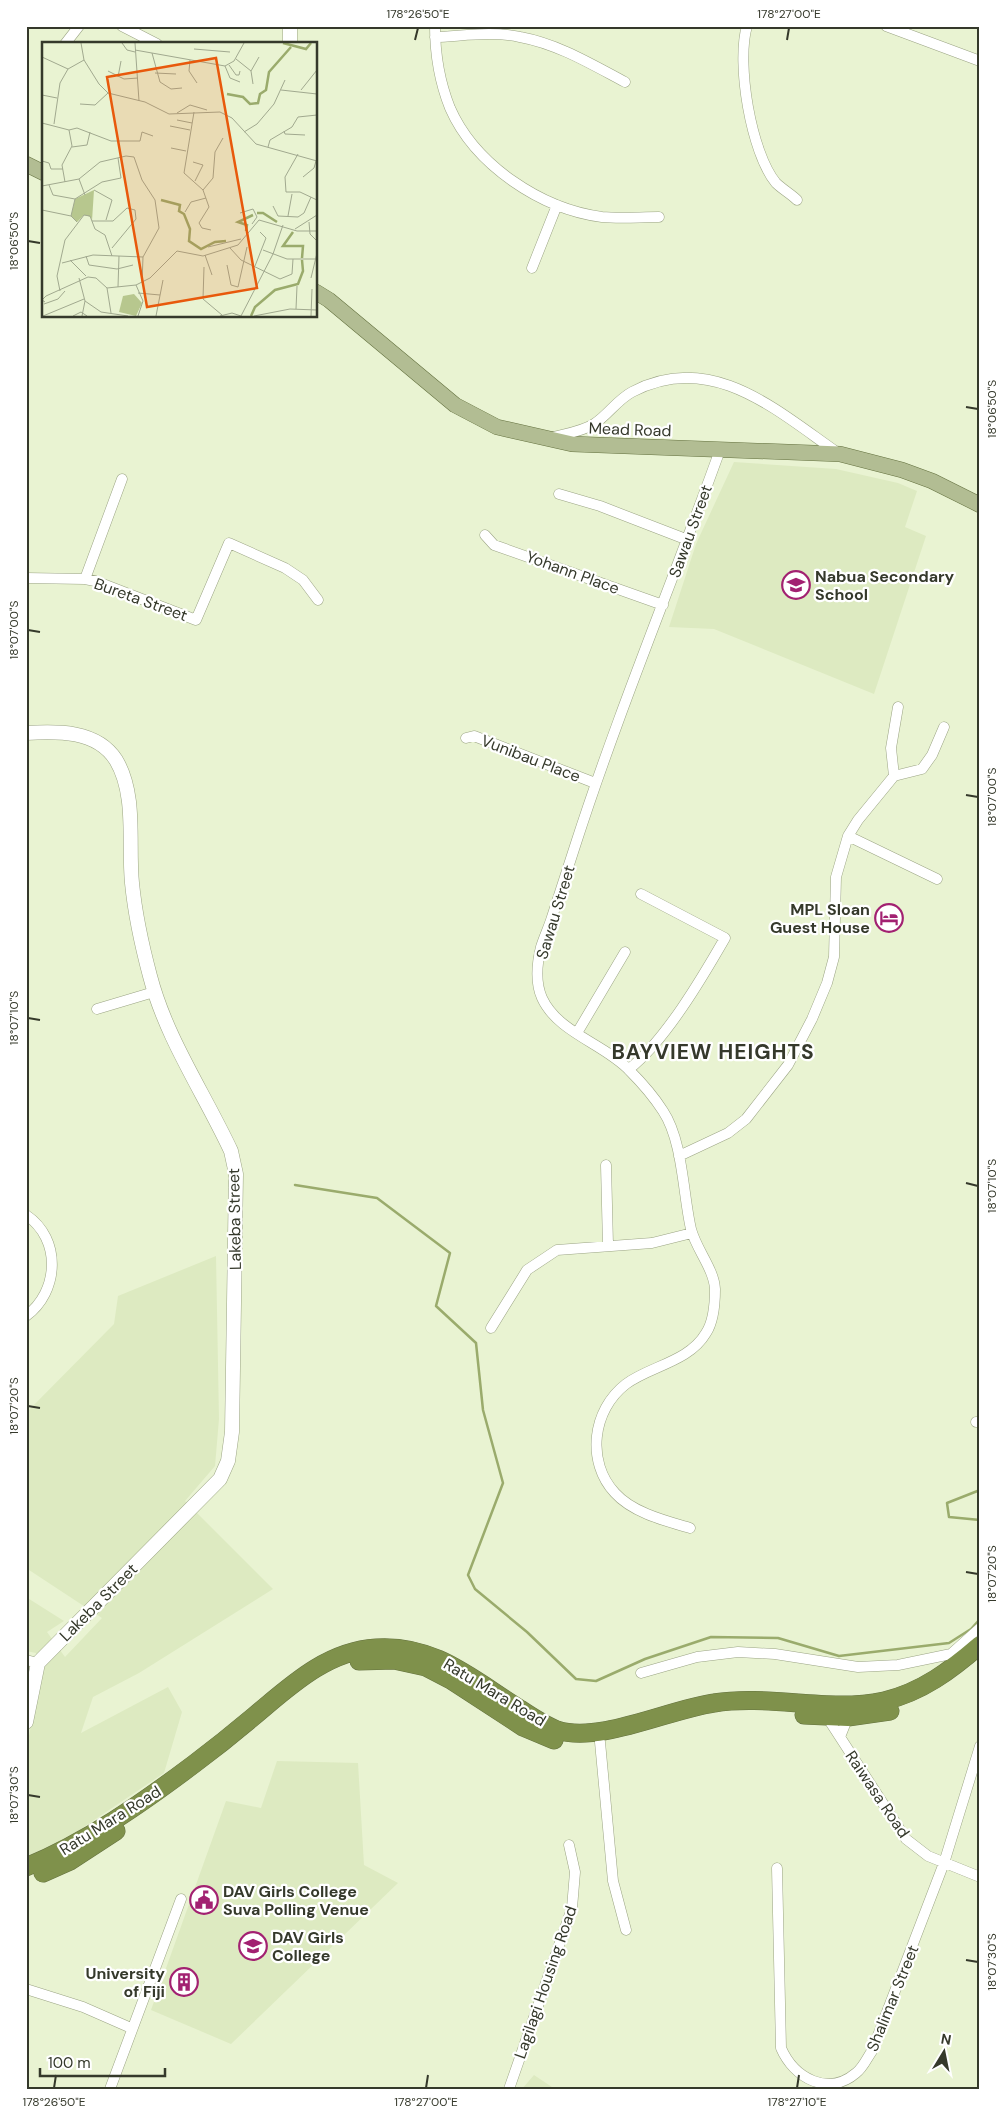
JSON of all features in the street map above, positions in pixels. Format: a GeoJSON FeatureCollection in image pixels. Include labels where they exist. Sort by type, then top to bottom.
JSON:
{"type":"FeatureCollection","features":[{"type":"Feature","properties":{"kind":"highway","name":"Ratu Mara Road"},"geometry":{"type":"LineString","coordinates":[[26,1867],[56,1854],[130,1810],[195,1763],[295,1683],[329,1660],[358,1650],[404,1648],[431,1654],[462,1671],[539,1721],[558,1730],[587,1732],[612,1728],[702,1705],[728,1701],[757,1700],[816,1704],[882,1701],[931,1683],[980,1645]]}},
{"type":"Feature","properties":{"kind":"highway","name":"Ratu Mara Road"},"geometry":{"type":"LineString","coordinates":[[26,1879],[70,1861],[104,1840],[199,1775],[307,1686],[322,1676],[359,1661],[394,1660],[426,1667],[451,1680],[506,1717],[538,1734],[555,1740],[575,1743],[600,1742],[696,1717],[729,1712],[765,1711],[827,1717],[848,1717],[881,1713],[912,1704],[945,1686],[980,1658]]}},
{"type":"Feature","properties":{"kind":"main road"},"geometry":{"type":"LineString","coordinates":[[290,26],[290,42]]}},
{"type":"Feature","properties":{"kind":"main road"},"geometry":{"type":"LineString","coordinates":[[26,164],[42,172]]}},
{"type":"Feature","properties":{"kind":"main road","name":"Mead Road"},"geometry":{"type":"LineString","coordinates":[[318,293],[329,300],[455,405],[497,427],[572,444],[840,454],[902,470],[932,481],[980,505]]}},
{"type":"Feature","properties":{"kind":"main road","name":"Lakeba Street"},"geometry":{"type":"LineString","coordinates":[[26,733],[71,732],[103,747],[115,760],[123,779],[128,802],[132,882],[136,916],[154,992],[160,1011],[231,1150],[236,1174],[232,1432],[228,1461],[220,1479],[32,1662],[26,1722]]}},
{"type":"Feature","properties":{"kind":"street"},"geometry":{"type":"LineString","coordinates":[[67,42],[79,26]]}},
{"type":"Feature","properties":{"kind":"street"},"geometry":{"type":"LineString","coordinates":[[122,26],[150,42]]}},
{"type":"Feature","properties":{"kind":"street"},"geometry":{"type":"LineString","coordinates":[[747,26],[744,37],[743,74],[748,106],[763,160],[776,182],[797,200]]}},
{"type":"Feature","properties":{"kind":"street"},"geometry":{"type":"LineString","coordinates":[[886,26],[980,61]]}},
{"type":"Feature","properties":{"kind":"street"},"geometry":{"type":"LineString","coordinates":[[626,82],[569,52],[519,37],[435,32],[442,84],[451,109],[464,132],[494,167],[515,182],[557,205],[602,217],[659,216]]}},
{"type":"Feature","properties":{"kind":"street"},"geometry":{"type":"LineString","coordinates":[[532,268],[557,205]]}},
{"type":"Feature","properties":{"kind":"street"},"geometry":{"type":"LineString","coordinates":[[547,439],[577,431],[594,423],[627,394],[645,385],[660,381],[697,377],[720,381],[740,389],[840,454]]}},
{"type":"Feature","properties":{"kind":"street","name":"Sawau Street"},"geometry":{"type":"LineString","coordinates":[[690,1528],[636,1509],[615,1494],[598,1459],[596,1444],[604,1411],[625,1385],[677,1358],[706,1334],[714,1308],[715,1285],[692,1233],[679,1156],[665,1113],[628,1069],[552,1014],[542,996],[538,980],[538,964],[542,944],[595,783],[688,540],[720,450]]}},
{"type":"Feature","properties":{"kind":"street"},"geometry":{"type":"LineString","coordinates":[[85,579],[122,479]]}},
{"type":"Feature","properties":{"kind":"street"},"geometry":{"type":"LineString","coordinates":[[559,494],[600,506],[688,540]]}},
{"type":"Feature","properties":{"kind":"street","name":"Yohann Place"},"geometry":{"type":"LineString","coordinates":[[485,535],[494,544],[663,604]]}},
{"type":"Feature","properties":{"kind":"street","name":"Bureta Street"},"geometry":{"type":"LineString","coordinates":[[26,578],[85,579],[196,620],[229,543],[285,568],[303,580],[318,600]]}},
{"type":"Feature","properties":{"kind":"street"},"geometry":{"type":"LineString","coordinates":[[894,776],[891,748],[898,707]]}},
{"type":"Feature","properties":{"kind":"street"},"geometry":{"type":"LineString","coordinates":[[679,1156],[728,1133],[746,1120],[788,1065],[827,983],[834,957],[836,877],[848,836],[858,820],[894,776],[922,769],[932,755],[944,727]]}},
{"type":"Feature","properties":{"kind":"street","name":"Vunibau Place"},"geometry":{"type":"LineString","coordinates":[[466,738],[474,736],[595,783]]}},
{"type":"Feature","properties":{"kind":"street"},"geometry":{"type":"LineString","coordinates":[[848,836],[937,879]]}},
{"type":"Feature","properties":{"kind":"street"},"geometry":{"type":"LineString","coordinates":[[628,1069],[646,1054],[683,1006],[725,938],[641,894]]}},
{"type":"Feature","properties":{"kind":"street"},"geometry":{"type":"LineString","coordinates":[[577,1033],[625,952]]}},
{"type":"Feature","properties":{"kind":"street"},"geometry":{"type":"LineString","coordinates":[[97,1009],[154,992]]}},
{"type":"Feature","properties":{"kind":"street"},"geometry":{"type":"LineString","coordinates":[[606,1165],[608,1245]]}},
{"type":"Feature","properties":{"kind":"street"},"geometry":{"type":"LineString","coordinates":[[26,1215],[37,1222],[45,1232],[50,1248],[52,1268],[48,1289],[38,1308],[26,1316]]}},
{"type":"Feature","properties":{"kind":"street"},"geometry":{"type":"LineString","coordinates":[[490,1328],[527,1270],[557,1250],[652,1243],[692,1233]]}},
{"type":"Feature","properties":{"kind":"street"},"geometry":{"type":"LineString","coordinates":[[641,1673],[697,1657],[738,1652],[756,1652],[858,1666],[898,1665],[951,1654],[980,1628]]}},
{"type":"Feature","properties":{"kind":"street","name":"Raiwasa Road"},"geometry":{"type":"LineString","coordinates":[[827,1717],[906,1839],[919,1851],[980,1877]]}},
{"type":"Feature","properties":{"kind":"street"},"geometry":{"type":"LineString","coordinates":[[840,1738],[848,1717]]}},
{"type":"Feature","properties":{"kind":"street"},"geometry":{"type":"LineString","coordinates":[[600,1742],[613,1881],[626,1930]]}},
{"type":"Feature","properties":{"kind":"street","name":"Shalimar Street"},"geometry":{"type":"LineString","coordinates":[[777,1868],[782,2048],[788,2062],[804,2077],[823,2084],[842,2082],[858,2073],[872,2051],[944,1863],[980,1746]]}},
{"type":"Feature","properties":{"kind":"street","name":"Lagilagi Housing Road"},"geometry":{"type":"LineString","coordinates":[[509,2089],[572,1908],[576,1872],[569,1845]]}},
{"type":"Feature","properties":{"kind":"street"},"geometry":{"type":"LineString","coordinates":[[110,2089],[131,2028],[181,1898]]}},
{"type":"Feature","properties":{"kind":"street"},"geometry":{"type":"LineString","coordinates":[[26,1989],[83,2007],[131,2028]]}},
{"type":"Feature","properties":{"kind":"shaded area","name":"Nabua Secondary School"},"geometry":{"type":"Polygon","coordinates":[[[734,462],[836,469],[898,483],[917,491],[905,527],[926,536],[874,694],[714,629],[669,627],[696,544],[734,462]]]}},
{"type":"Feature","properties":{"kind":"shaded area"},"geometry":{"type":"Polygon","coordinates":[[[216,1256],[219,1419],[215,1466],[185,1501],[273,1589],[139,1673],[93,1697],[81,1733],[168,1687],[182,1712],[164,1773],[66,1839],[26,1859],[26,1752],[41,1672],[36,1653],[26,1651],[26,1597],[64,1621],[47,1632],[65,1657],[102,1618],[26,1568],[26,1413],[114,1324],[118,1296],[216,1256]]]}},
{"type":"Feature","properties":{"kind":"shaded area","name":"DAV Girls College"},"geometry":{"type":"Polygon","coordinates":[[[277,1761],[358,1763],[364,1865],[398,1883],[231,2044],[151,2010],[226,1801],[261,1808],[277,1761]]]}},
{"type":"Feature","properties":{"kind":"shaded area"},"geometry":{"type":"Polygon","coordinates":[[[534,2075],[555,2089],[522,2089],[534,2075]]]}},
{"type":"Feature","properties":{"kind":"waterway"},"geometry":{"type":"LineString","coordinates":[[295,1185],[377,1198],[450,1253],[436,1306],[476,1343],[483,1410],[503,1483],[468,1575],[475,1589],[527,1632],[576,1679],[596,1681],[645,1659],[711,1637],[778,1638],[839,1656],[949,1643],[971,1629],[980,1619]]}},
{"type":"Feature","properties":{"kind":"waterway"},"geometry":{"type":"LineString","coordinates":[[980,1490],[947,1503],[949,1517],[980,1520]]}},
{"type":"Feature","properties":{"kind":"place","name":"Nabua Secondary School"},"geometry":{"type":"Point","coordinates":[796,585]}},
{"type":"Feature","properties":{"kind":"place","name":"MPL Sloan Guest House"},"geometry":{"type":"Point","coordinates":[889,918]}},
{"type":"Feature","properties":{"kind":"place","name":"DAV Girls College Suva Polling Venue"},"geometry":{"type":"Point","coordinates":[204,1900]}},
{"type":"Feature","properties":{"kind":"place","name":"DAV Girls College"},"geometry":{"type":"Point","coordinates":[253,1946]}},
{"type":"Feature","properties":{"kind":"place","name":"University of Fiji"},"geometry":{"type":"Point","coordinates":[184,1982]}},
{"type":"Feature","properties":{"kind":"district","name":"BAYVIEW HEIGHTS"},"geometry":{"type":"Point","coordinates":[713,1052]}}]}
